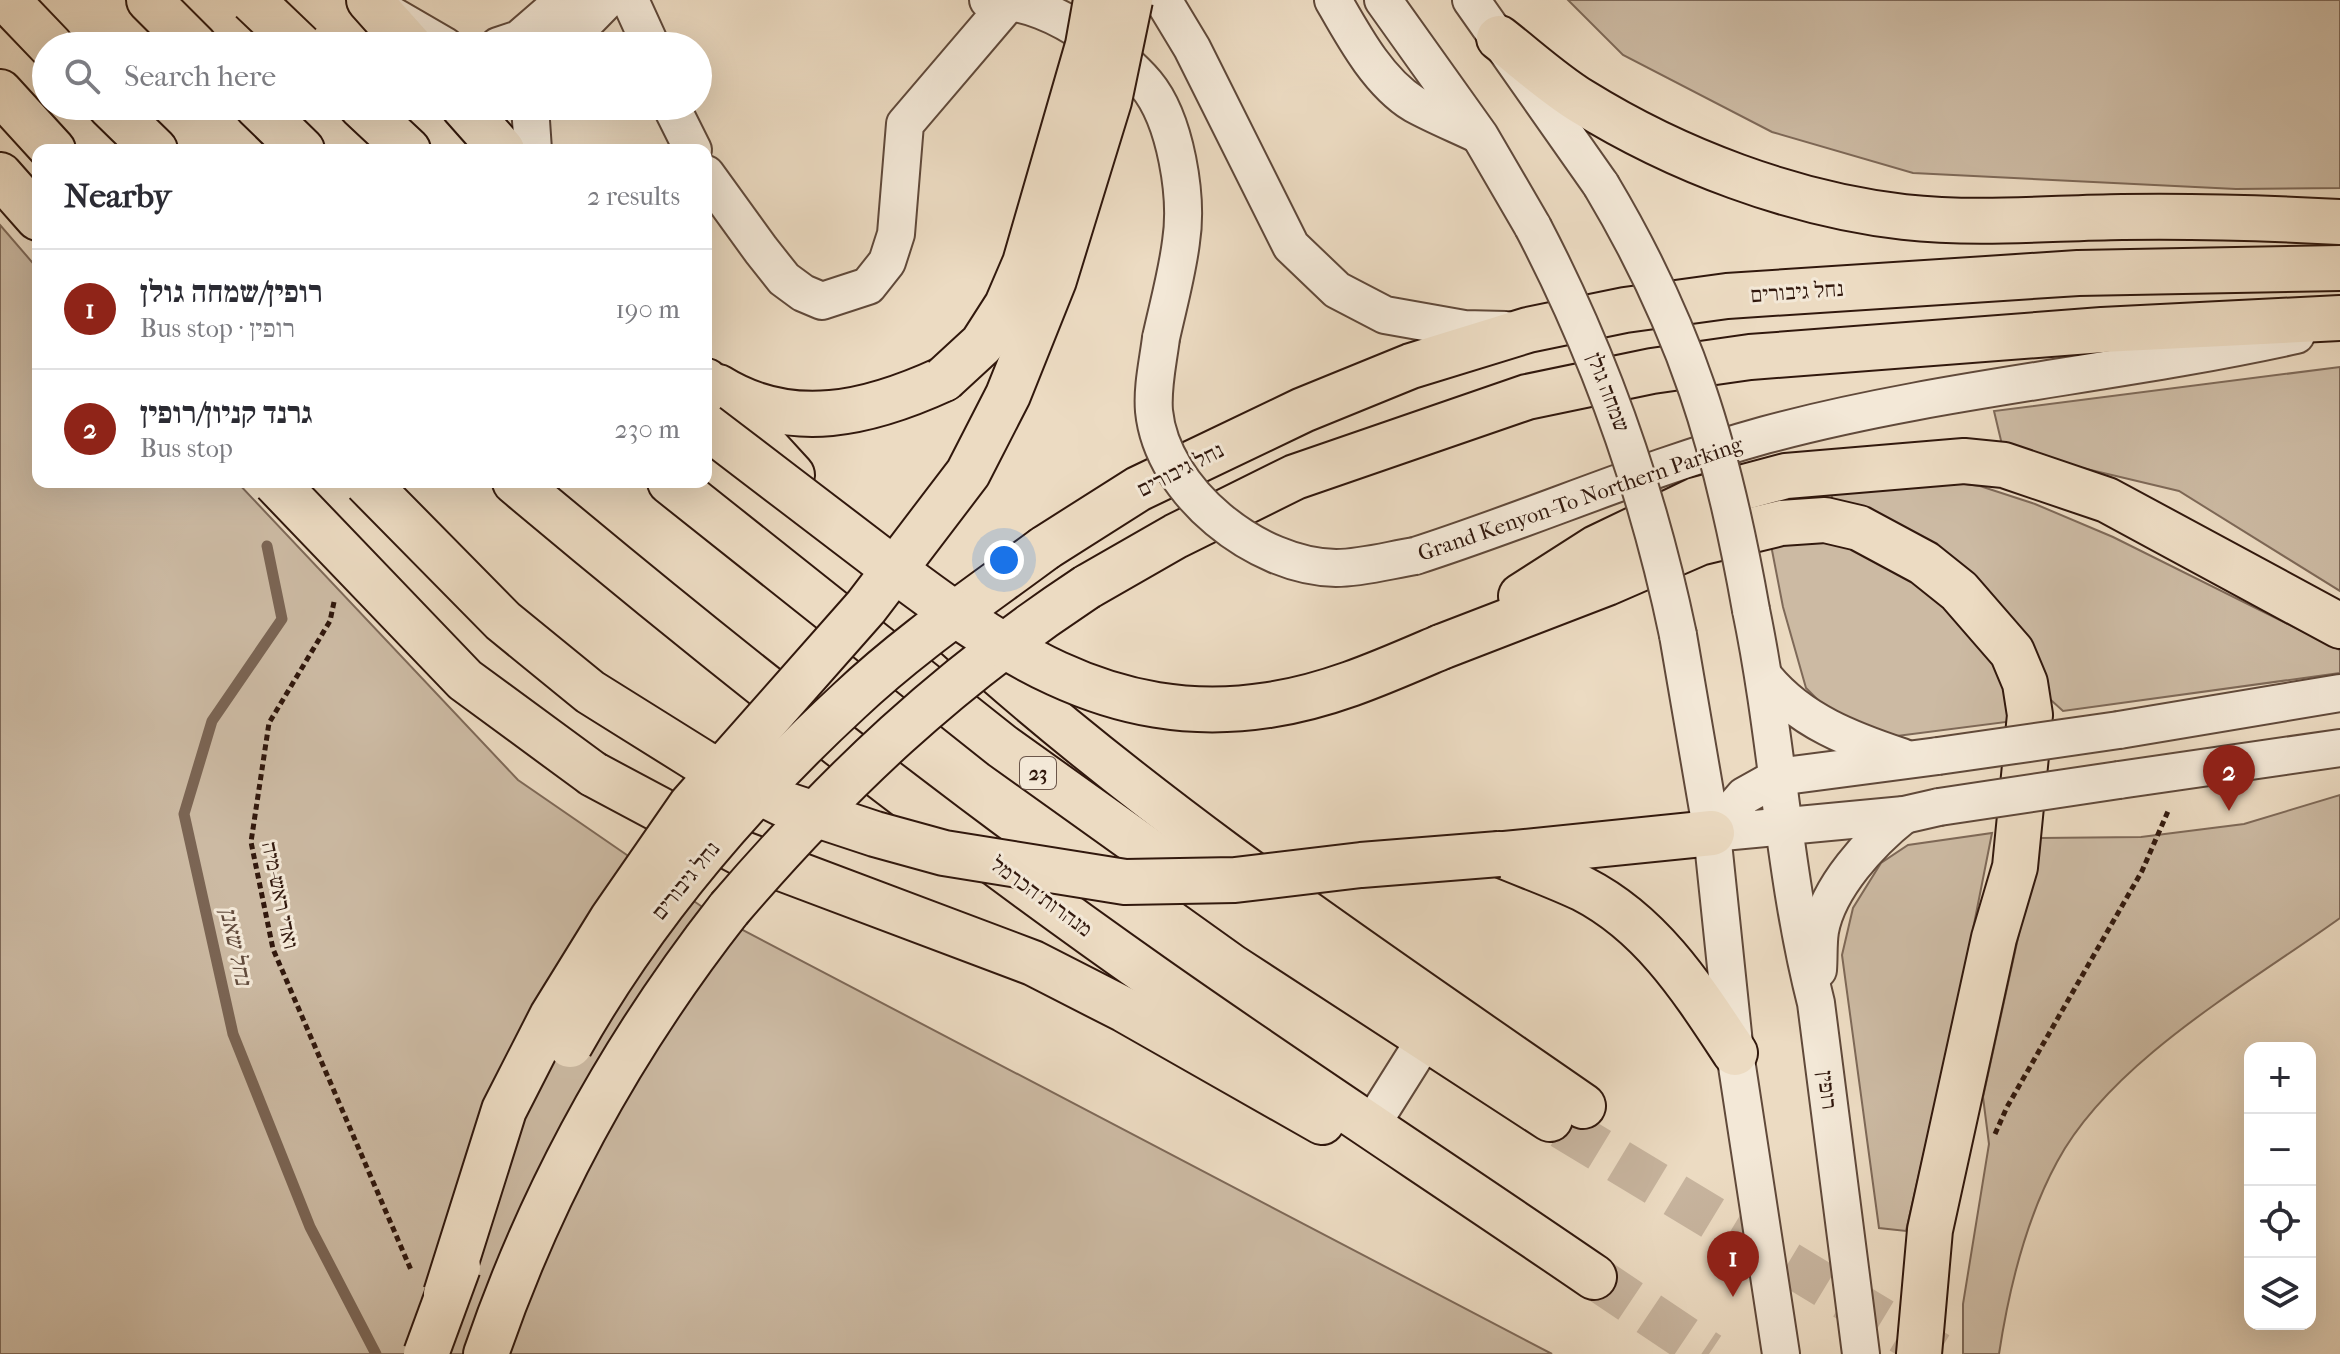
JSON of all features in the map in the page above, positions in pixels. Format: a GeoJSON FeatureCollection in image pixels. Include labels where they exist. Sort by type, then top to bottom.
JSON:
{"type":"FeatureCollection","features":[{"type":"Feature","properties":{"kind":"main road"},"geometry":{"type":"LineString","coordinates":[[7,0],[38,32]]}},
{"type":"Feature","properties":{"kind":"main road"},"geometry":{"type":"LineString","coordinates":[[252,0],[285,32]]}},
{"type":"Feature","properties":{"kind":"main road"},"geometry":{"type":"LineString","coordinates":[[369,0],[398,32]]}},
{"type":"Feature","properties":{"kind":"main road"},"geometry":{"type":"LineString","coordinates":[[712,384],[739,400],[772,411],[815,416],[865,410],[944,379],[982,344],[1007,305],[1025,263],[1088,45],[1096,0]]}},
{"type":"Feature","properties":{"kind":"main road"},"geometry":{"type":"LineString","coordinates":[[431,1289],[504,1110],[552,1016],[612,919],[691,805],[866,607],[968,473],[1008,395],[1054,280],[1109,101],[1130,0]]}},
{"type":"Feature","properties":{"kind":"main road"},"geometry":{"type":"LineString","coordinates":[[1499,38],[1582,101],[1648,137],[1736,176],[1818,201],[1902,216],[1967,221],[2124,217],[2340,222]]}},
{"type":"Feature","properties":{"kind":"main road"},"geometry":{"type":"LineString","coordinates":[[0,92],[48,144]]}},
{"type":"Feature","properties":{"kind":"main road"},"geometry":{"type":"LineString","coordinates":[[124,120],[149,144]]}},
{"type":"Feature","properties":{"kind":"main road"},"geometry":{"type":"LineString","coordinates":[[271,120],[296,144]]}},
{"type":"Feature","properties":{"kind":"main road"},"geometry":{"type":"LineString","coordinates":[[376,120],[402,144]]}},
{"type":"Feature","properties":{"kind":"main road"},"geometry":{"type":"LineString","coordinates":[[475,120],[497,144]]}},
{"type":"Feature","properties":{"kind":"main road"},"geometry":{"type":"LineString","coordinates":[[0,175],[32,211]]}},
{"type":"Feature","properties":{"kind":"main road","name":"נחל גיבורים"},"geometry":{"type":"LineString","coordinates":[[426,1354],[431,1289],[583,1022],[648,926],[732,822],[850,700],[914,646],[1045,548],[1138,489],[1289,416],[1411,366],[1528,330],[1625,310],[1727,296],[2078,273],[2340,268]]}},
{"type":"Feature","properties":{"kind":"main road"},"geometry":{"type":"LineString","coordinates":[[486,1354],[541,1212],[634,1042],[697,950],[797,830],[887,740],[959,678],[1087,587],[1176,536],[1295,477],[1527,397],[1652,371],[1750,357],[2102,330],[2340,318]]}},
{"type":"Feature","properties":{"kind":"main road","name":"23"},"geometry":{"type":"LineString","coordinates":[[678,488],[1002,746],[1258,929],[1426,1038],[1573,1116],[1080,744],[927,610],[760,444],[712,387]]}},
{"type":"Feature","properties":{"kind":"main road"},"geometry":{"type":"LineString","coordinates":[[712,431],[971,628],[1034,666],[1140,702],[1199,708],[1268,706],[1355,685],[1699,543],[1781,523],[1825,520],[1859,528],[1924,563],[1959,591],[2012,652],[2025,683],[2030,715],[2015,867],[1994,938],[1930,1230],[1919,1354]]}},
{"type":"Feature","properties":{"kind":"main road"},"geometry":{"type":"LineString","coordinates":[[1441,647],[1596,548],[1696,500],[1786,476],[1964,461],[2004,465],[2107,500],[2340,626]]}},
{"type":"Feature","properties":{"kind":"main road","name":"מנהרות הכרמל"},"geometry":{"type":"LineString","coordinates":[[281,488],[465,680],[593,774],[741,853],[1033,963],[1125,1010],[1594,1277],[1154,978],[904,795],[737,668],[522,488]]}},
{"type":"Feature","properties":{"kind":"main road"},"geometry":{"type":"LineString","coordinates":[[372,488],[503,621],[590,692],[702,762],[768,796],[861,830],[944,853],[1125,882],[1235,880],[1361,865],[1712,833]]}},
{"type":"Feature","properties":{"kind":"main road"},"geometry":{"type":"LineString","coordinates":[[1499,854],[1585,890],[1649,938],[1679,968],[1735,1053]]}},
{"type":"Feature","properties":{"kind":"street"},"geometry":{"type":"LineString","coordinates":[[369,0],[422,32]]}},
{"type":"Feature","properties":{"kind":"street"},"geometry":{"type":"LineString","coordinates":[[527,32],[564,0]]}},
{"type":"Feature","properties":{"kind":"street"},"geometry":{"type":"LineString","coordinates":[[576,32],[607,0]]}},
{"type":"Feature","properties":{"kind":"street"},"geometry":{"type":"LineString","coordinates":[[630,0],[645,32]]}},
{"type":"Feature","properties":{"kind":"street","name":"Grand Kenyon-To Northern Parking"},"geometry":{"type":"LineString","coordinates":[[988,0],[1044,6],[1107,48],[1147,85],[1165,120],[1181,180],[1182,240],[1161,338],[1154,411],[1160,440],[1186,486],[1210,510],[1265,550],[1300,563],[1337,568],[1415,556],[1505,527],[1680,461],[1766,435],[1996,387],[2270,341],[2340,326]]}},
{"type":"Feature","properties":{"kind":"street"},"geometry":{"type":"LineString","coordinates":[[1163,0],[1192,48],[1255,180],[1291,246],[1337,290],[1385,315],[1464,329],[1528,330]]}},
{"type":"Feature","properties":{"kind":"street"},"geometry":{"type":"LineString","coordinates":[[1333,0],[1352,34],[1400,92],[1412,103],[1480,136]]}},
{"type":"Feature","properties":{"kind":"street","name":"שמחה גולן"},"geometry":{"type":"LineString","coordinates":[[1383,0],[1480,136],[1533,227],[1591,343],[1630,445],[1661,551],[1712,833]]}},
{"type":"Feature","properties":{"kind":"street"},"geometry":{"type":"LineString","coordinates":[[1471,0],[1601,185],[1635,242],[1683,343],[1711,424],[1734,511],[1766,679],[1785,828]]}},
{"type":"Feature","properties":{"kind":"street"},"geometry":{"type":"LineString","coordinates":[[712,182],[769,260],[803,293],[822,301],[868,286],[887,262],[896,234],[905,124],[1010,1]]}},
{"type":"Feature","properties":{"kind":"street"},"geometry":{"type":"LineString","coordinates":[[531,120],[533,144]]}},
{"type":"Feature","properties":{"kind":"street"},"geometry":{"type":"LineString","coordinates":[[678,120],[690,144]]}},
{"type":"Feature","properties":{"kind":"street"},"geometry":{"type":"LineString","coordinates":[[1766,679],[1780,697],[1818,723],[1923,757]]}},
{"type":"Feature","properties":{"kind":"street"},"geometry":{"type":"LineString","coordinates":[[1781,1354],[1735,1053],[1712,833],[1744,796],[1778,777],[2119,730],[2340,693]]}},
{"type":"Feature","properties":{"kind":"street"},"geometry":{"type":"LineString","coordinates":[[1712,833],[1785,828],[1922,811],[2340,748]]}},
{"type":"Feature","properties":{"kind":"street"},"geometry":{"type":"LineString","coordinates":[[1816,1003],[1821,929],[1835,897],[1875,837],[1922,811]]}},
{"type":"Feature","properties":{"kind":"street","name":"רופין"},"geometry":{"type":"LineString","coordinates":[[1785,828],[1802,950],[1816,1003],[1861,1354]]}},
{"type":"Feature","properties":{"kind":"street"},"geometry":{"type":"LineString","coordinates":[[1372,1124],[1426,1038]]}},
{"type":"Feature","properties":{"kind":"path","name":"ואדי ראש-מיה"},"geometry":{"type":"LineString","coordinates":[[336,592],[330,621],[269,723],[251,842],[273,949],[431,1289]]}},
{"type":"Feature","properties":{"kind":"path"},"geometry":{"type":"LineString","coordinates":[[1995,1135],[2036,1055],[2142,871],[2170,814],[2168,804]]}},
{"type":"Feature","properties":{"kind":"shaded area"},"geometry":{"type":"Polygon","coordinates":[[[1568,0],[2340,0],[2340,188],[2236,189],[1913,173],[1772,132],[1623,55],[1568,0]]]}},
{"type":"Feature","properties":{"kind":"shaded area"},"geometry":{"type":"Polygon","coordinates":[[[0,225],[32,262],[32,488],[243,488],[518,780],[714,915],[1552,1354],[0,1354],[0,225]]]}},
{"type":"Feature","properties":{"kind":"shaded area"},"geometry":{"type":"Polygon","coordinates":[[[2340,367],[2340,591],[2179,491],[2003,449],[1994,411],[2340,367]]]}},
{"type":"Feature","properties":{"kind":"shaded area"},"geometry":{"type":"Polygon","coordinates":[[[1909,476],[1980,486],[2035,504],[2113,537],[2340,650],[2340,673],[2063,711],[1833,502],[1829,484],[1909,476]]]}},
{"type":"Feature","properties":{"kind":"shaded area"},"geometry":{"type":"Polygon","coordinates":[[[1827,536],[1924,581],[2000,667],[2014,721],[1897,736],[1833,715],[1806,688],[1783,607],[1770,540],[1827,536]]]}},
{"type":"Feature","properties":{"kind":"shaded area"},"geometry":{"type":"Polygon","coordinates":[[[2340,795],[2340,918],[2184,1027],[2111,1091],[2081,1125],[2057,1162],[2027,1231],[2013,1280],[1999,1354],[1963,1354],[1963,1304],[1989,1144],[1983,1097],[2040,838],[2141,837],[2244,824],[2340,795]]]}},
{"type":"Feature","properties":{"kind":"shaded area"},"geometry":{"type":"Polygon","coordinates":[[[1992,833],[1960,995],[1906,1231],[1879,1228],[1842,955],[1853,908],[1881,863],[1908,845],[1992,833]]]}},
{"type":"Feature","properties":{"kind":"waterway","name":"נחל שאנן"},"geometry":{"type":"LineString","coordinates":[[267,546],[282,619],[212,721],[184,814],[233,1034],[310,1227],[376,1354]]}},
{"type":"Feature","properties":{"kind":"tunnel"},"geometry":{"type":"LineString","coordinates":[[1562,1127],[1938,1354]]}},
{"type":"Feature","properties":{"kind":"tunnel"},"geometry":{"type":"LineString","coordinates":[[1594,1277],[1709,1354]]}},
{"type":"Feature","properties":{"kind":"place","name":"גרנד קניון/רופין"},"geometry":{"type":"Point","coordinates":[2229,811]}},
{"type":"Feature","properties":{"kind":"place","name":"רופין/שמחה גולן"},"geometry":{"type":"Point","coordinates":[1733,1297]}}]}
